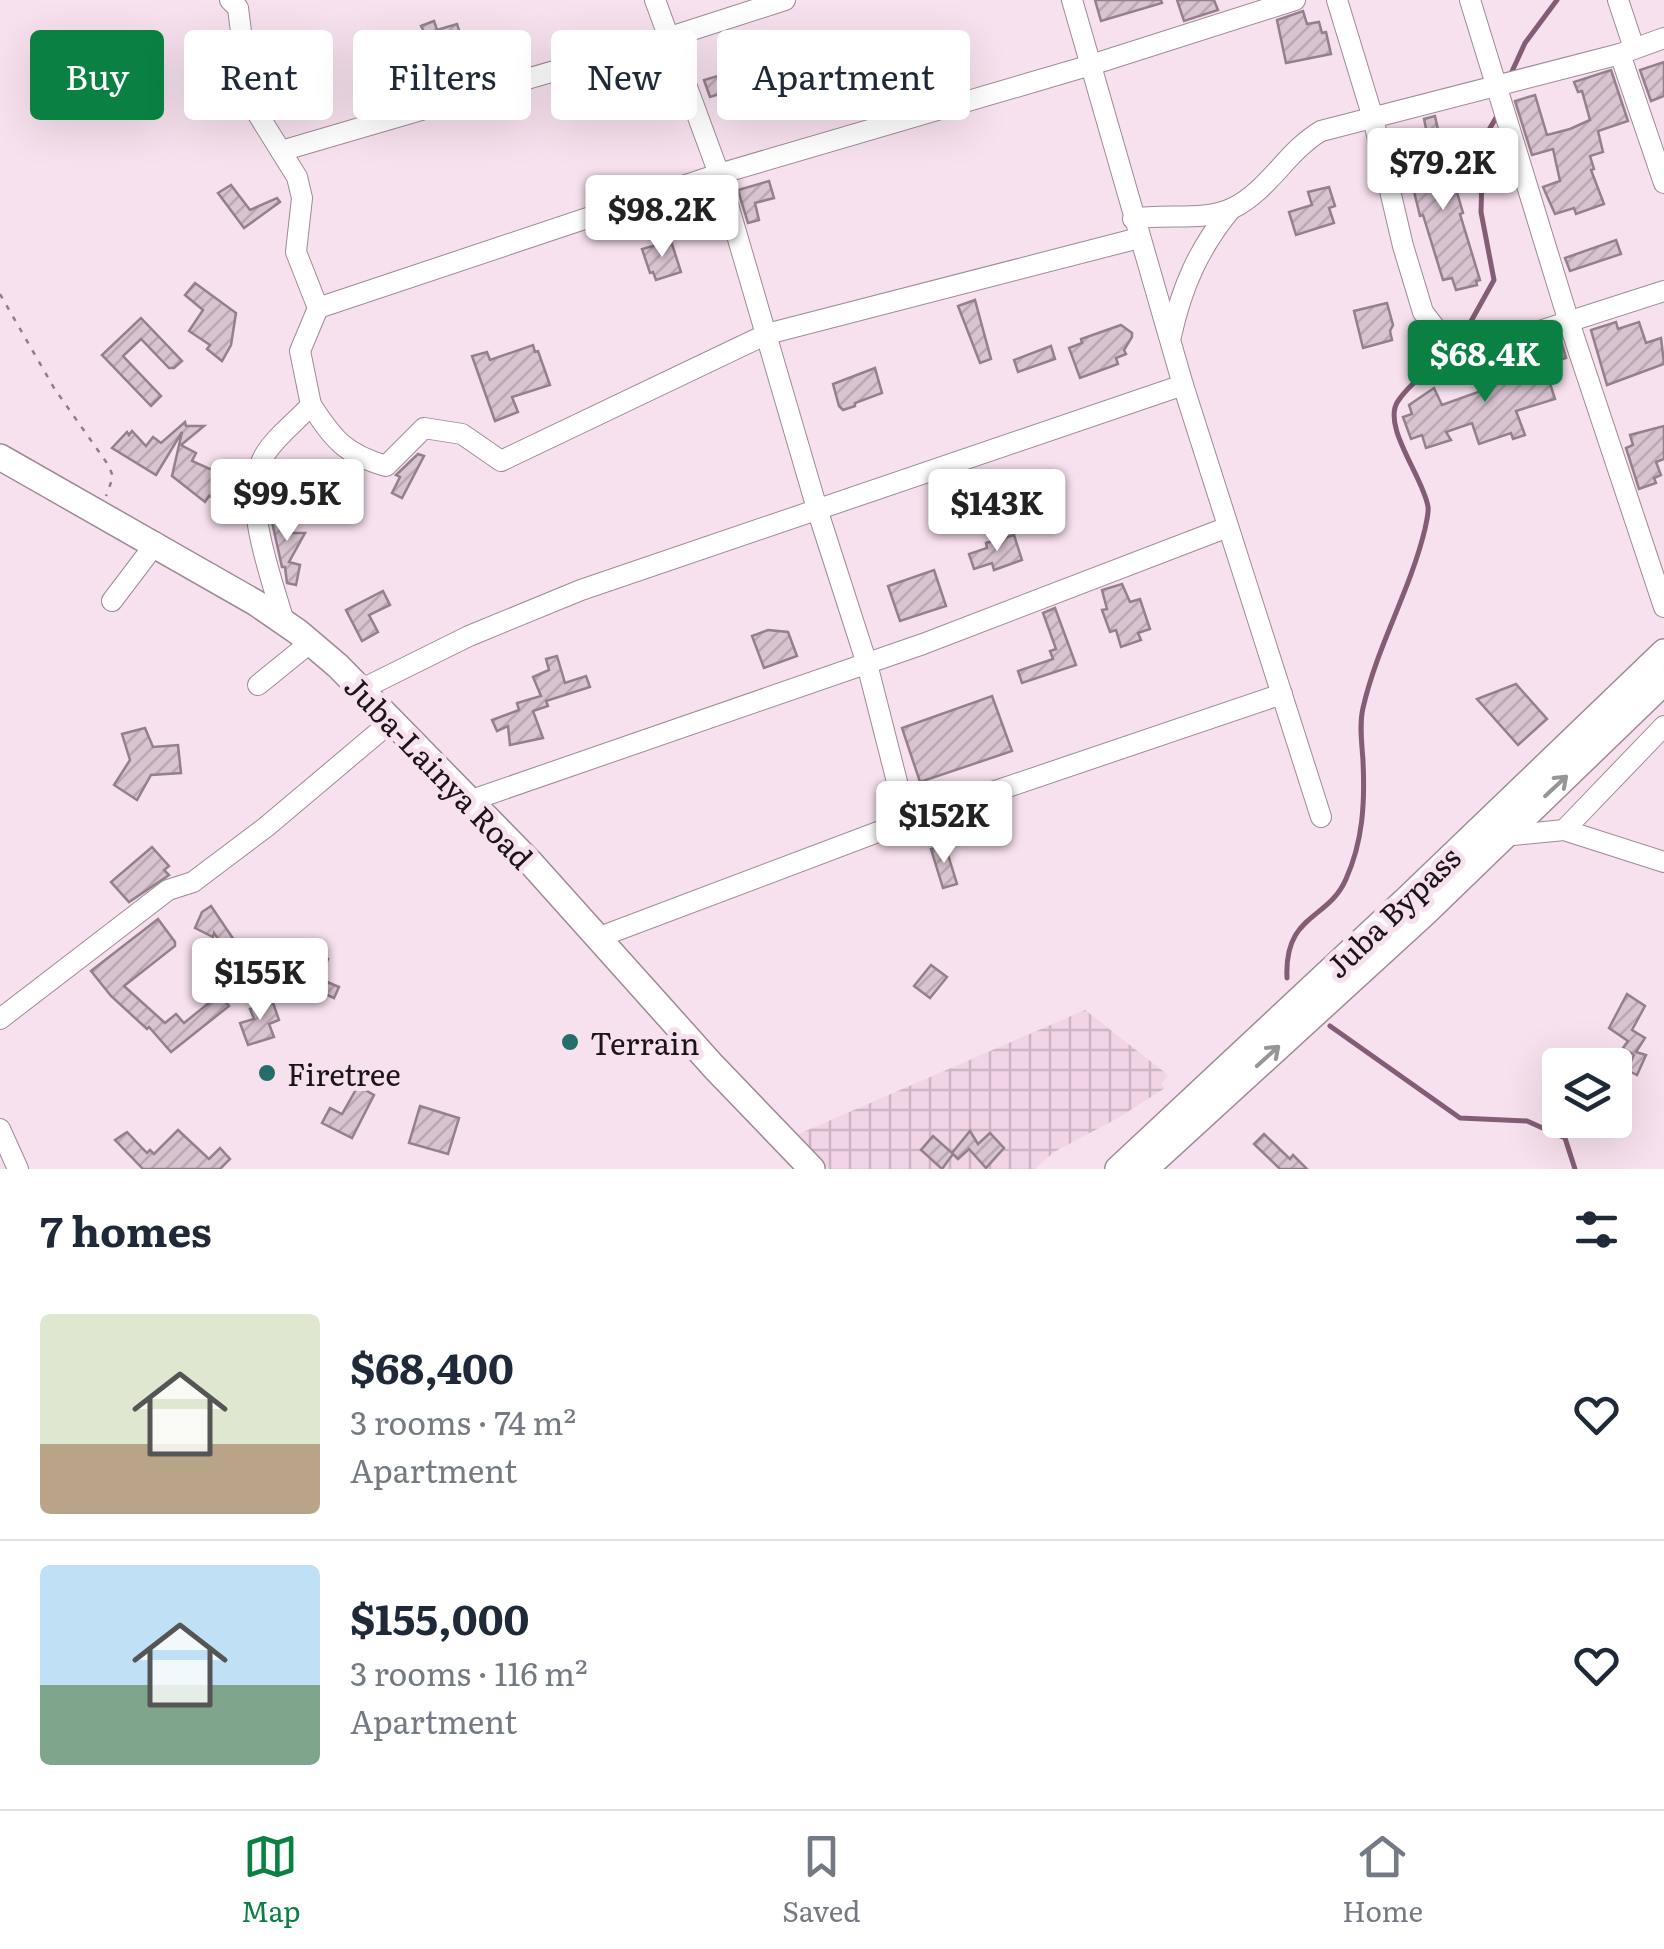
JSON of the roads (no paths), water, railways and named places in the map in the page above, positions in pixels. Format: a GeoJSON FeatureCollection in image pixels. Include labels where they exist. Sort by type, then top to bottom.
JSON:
{"type":"FeatureCollection","features":[{"type":"Feature","properties":{"kind":"main road","name":"Juba-Lainya Road"},"geometry":{"type":"LineString","coordinates":[[0,457],[156,543],[311,642],[362,688],[532,863],[812,1169]]}},
{"type":"Feature","properties":{"kind":"main road","name":"Juba Bypass"},"geometry":{"type":"LineString","coordinates":[[1118,1169],[1664,652]]}},
{"type":"Feature","properties":{"kind":"main road","name":"Juba Bypass"},"geometry":{"type":"LineString","coordinates":[[1145,1169],[1425,913],[1664,682]]}},
{"type":"Feature","properties":{"kind":"street"},"geometry":{"type":"LineString","coordinates":[[230,0],[238,8],[248,87],[259,116],[297,176],[302,198],[296,252],[318,308],[300,351],[311,405],[334,440],[360,458],[386,466],[424,428],[462,434],[501,462],[767,334],[1136,228],[1156,215],[1207,215],[1232,209]]}},
{"type":"Feature","properties":{"kind":"street"},"geometry":{"type":"LineString","coordinates":[[655,0],[664,30]]}},
{"type":"Feature","properties":{"kind":"street"},"geometry":{"type":"LineString","coordinates":[[692,30],[785,0]]}},
{"type":"Feature","properties":{"kind":"street"},"geometry":{"type":"LineString","coordinates":[[1072,0],[1183,384],[1321,817]]}},
{"type":"Feature","properties":{"kind":"street"},"geometry":{"type":"LineString","coordinates":[[318,308],[719,174],[1296,0]]}},
{"type":"Feature","properties":{"kind":"street"},"geometry":{"type":"LineString","coordinates":[[1337,0],[1373,118],[1399,231],[1423,312],[1443,338],[1457,348],[1474,352],[1664,291]]}},
{"type":"Feature","properties":{"kind":"street"},"geometry":{"type":"LineString","coordinates":[[1470,0],[1568,319],[1664,608]]}},
{"type":"Feature","properties":{"kind":"street"},"geometry":{"type":"LineString","coordinates":[[1618,0],[1627,51],[1664,182]]}},
{"type":"Feature","properties":{"kind":"street"},"geometry":{"type":"LineString","coordinates":[[1170,341],[1180,293],[1209,236],[1232,209],[1256,193],[1308,139],[1321,131],[1664,38]]}},
{"type":"Feature","properties":{"kind":"street"},"geometry":{"type":"LineString","coordinates":[[282,151],[551,72]]}},
{"type":"Feature","properties":{"kind":"street"},"geometry":{"type":"LineString","coordinates":[[697,116],[719,174],[867,664],[906,821]]}},
{"type":"Feature","properties":{"kind":"street"},"geometry":{"type":"LineString","coordinates":[[362,688],[469,636],[581,590],[1183,384]]}},
{"type":"Feature","properties":{"kind":"street"},"geometry":{"type":"LineString","coordinates":[[284,622],[261,542],[256,489],[262,458],[311,405]]}},
{"type":"Feature","properties":{"kind":"street"},"geometry":{"type":"LineString","coordinates":[[469,802],[867,664],[1228,527]]}},
{"type":"Feature","properties":{"kind":"street"},"geometry":{"type":"LineString","coordinates":[[112,601],[156,543]]}},
{"type":"Feature","properties":{"kind":"street"},"geometry":{"type":"LineString","coordinates":[[258,685],[311,642]]}},
{"type":"Feature","properties":{"kind":"street"},"geometry":{"type":"LineString","coordinates":[[597,938],[906,821],[1282,694]]}},
{"type":"Feature","properties":{"kind":"street"},"geometry":{"type":"LineString","coordinates":[[0,1019],[168,890],[192,882],[266,827],[393,720]]}},
{"type":"Feature","properties":{"kind":"street"},"geometry":{"type":"LineString","coordinates":[[1564,830],[1664,726]]}},
{"type":"Feature","properties":{"kind":"street"},"geometry":{"type":"LineString","coordinates":[[1503,836],[1564,830],[1664,862]]}},
{"type":"Feature","properties":{"kind":"street"},"geometry":{"type":"LineString","coordinates":[[0,1129],[18,1169]]}},
{"type":"Feature","properties":{"kind":"waterway"},"geometry":{"type":"LineString","coordinates":[[1509,78],[1525,43],[1557,0]]}},
{"type":"Feature","properties":{"kind":"waterway"},"geometry":{"type":"LineString","coordinates":[[1460,341],[1494,280],[1481,212],[1483,140],[1497,116]]}},
{"type":"Feature","properties":{"kind":"waterway"},"geometry":{"type":"LineString","coordinates":[[1287,978],[1292,941],[1338,893],[1356,850],[1363,807],[1363,708],[1419,552],[1427,518],[1425,495],[1399,438],[1394,412],[1410,387],[1454,350]]}},
{"type":"Feature","properties":{"kind":"waterway"},"geometry":{"type":"LineString","coordinates":[[1330,1026],[1460,1118],[1527,1121],[1565,1138],[1575,1169]]}},
{"type":"Feature","properties":{"kind":"place","name":"Terrain"},"geometry":{"type":"Point","coordinates":[570,1042]}},
{"type":"Feature","properties":{"kind":"place","name":"Firetree"},"geometry":{"type":"Point","coordinates":[267,1073]}}]}
